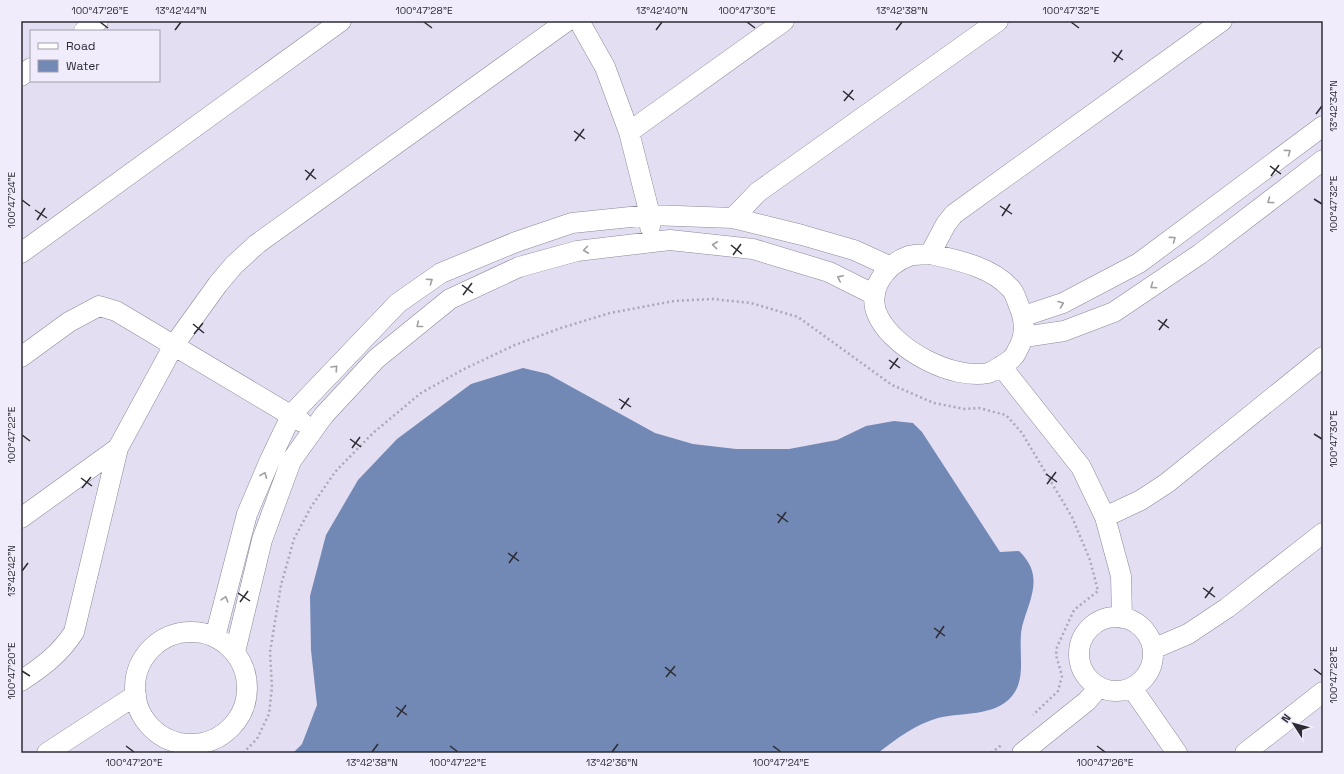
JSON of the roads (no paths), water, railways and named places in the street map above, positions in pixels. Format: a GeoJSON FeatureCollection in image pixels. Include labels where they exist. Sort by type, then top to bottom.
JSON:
{"type":"FeatureCollection","features":[{"type":"Feature","properties":{"kind":"street"},"geometry":{"type":"LineString","coordinates":[[85,30],[98,21]]}},
{"type":"Feature","properties":{"kind":"street"},"geometry":{"type":"LineString","coordinates":[[21,253],[341,21]]}},
{"type":"Feature","properties":{"kind":"street"},"geometry":{"type":"LineString","coordinates":[[21,681],[51,660],[65,646],[74,632],[118,448],[174,345],[218,284],[234,265],[258,244],[567,21]]}},
{"type":"Feature","properties":{"kind":"street"},"geometry":{"type":"LineString","coordinates":[[579,21],[605,67],[629,132],[650,215],[650,243]]}},
{"type":"Feature","properties":{"kind":"street"},"geometry":{"type":"LineString","coordinates":[[629,132],[784,21]]}},
{"type":"Feature","properties":{"kind":"street"},"geometry":{"type":"LineString","coordinates":[[733,218],[758,192],[998,21]]}},
{"type":"Feature","properties":{"kind":"street"},"geometry":{"type":"LineString","coordinates":[[930,254],[946,224],[954,214],[1222,21]]}},
{"type":"Feature","properties":{"kind":"street"},"geometry":{"type":"LineString","coordinates":[[21,76],[30,69]]}},
{"type":"Feature","properties":{"kind":"street"},"geometry":{"type":"LineString","coordinates":[[1024,316],[1063,303],[1139,264],[1323,126]]}},
{"type":"Feature","properties":{"kind":"street"},"geometry":{"type":"LineString","coordinates":[[1024,337],[1064,331],[1114,312],[1200,254],[1323,160]]}},
{"type":"Feature","properties":{"kind":"street"},"geometry":{"type":"LineString","coordinates":[[215,636],[248,514],[270,460],[292,414],[398,303],[442,273],[516,242],[572,223],[650,215],[733,218],[802,234],[847,248],[890,266]]}},
{"type":"Feature","properties":{"kind":"street"},"geometry":{"type":"LineString","coordinates":[[235,652],[262,540],[291,461],[324,415],[376,359],[450,299],[519,267],[577,251],[670,240],[753,249],[829,272],[876,295]]}},
{"type":"Feature","properties":{"kind":"street"},"geometry":{"type":"LineString","coordinates":[[930,254],[961,261],[994,275],[1012,290],[1024,316],[1024,337],[1013,358],[989,373],[958,372],[924,359],[894,337],[879,318],[874,302],[878,282],[890,266],[909,256],[930,254]]}},
{"type":"Feature","properties":{"kind":"street"},"geometry":{"type":"LineString","coordinates":[[21,357],[69,322],[99,306],[116,311],[292,414],[313,430]]}},
{"type":"Feature","properties":{"kind":"street"},"geometry":{"type":"LineString","coordinates":[[1105,517],[1141,500],[1167,483],[1323,357]]}},
{"type":"Feature","properties":{"kind":"street"},"geometry":{"type":"LineString","coordinates":[[1000,366],[1081,467],[1105,517],[1122,576],[1122,618]]}},
{"type":"Feature","properties":{"kind":"street"},"geometry":{"type":"LineString","coordinates":[[21,518],[118,448]]}},
{"type":"Feature","properties":{"kind":"street"},"geometry":{"type":"LineString","coordinates":[[1153,649],[1188,634],[1227,608],[1323,533]]}},
{"type":"Feature","properties":{"kind":"street"},"geometry":{"type":"LineString","coordinates":[[1109,618],[1122,618],[1133,622],[1142,628],[1149,638],[1153,649],[1152,661],[1149,672],[1142,681],[1132,688],[1121,691],[1110,691],[1099,687],[1089,679],[1082,668],[1079,656],[1081,643],[1087,632],[1097,623],[1109,618]]}},
{"type":"Feature","properties":{"kind":"street"},"geometry":{"type":"LineString","coordinates":[[196,632],[215,636],[235,652],[244,668],[247,687],[244,705],[236,722],[222,735],[204,742],[185,744],[167,739],[152,728],[141,713],[136,695],[137,675],[145,657],[158,643],[176,634],[196,632]]}},
{"type":"Feature","properties":{"kind":"street"},"geometry":{"type":"LineString","coordinates":[[1015,747],[1087,701],[1099,687]]}},
{"type":"Feature","properties":{"kind":"street"},"geometry":{"type":"LineString","coordinates":[[1132,688],[1177,753]]}},
{"type":"Feature","properties":{"kind":"street"},"geometry":{"type":"LineString","coordinates":[[1245,753],[1323,692]]}},
{"type":"Feature","properties":{"kind":"street"},"geometry":{"type":"LineString","coordinates":[[46,753],[136,695]]}},
{"type":"Feature","properties":{"kind":"water"},"geometry":{"type":"Polygon","coordinates":[[[523,368],[548,374],[655,433],[693,444],[736,449],[789,449],[837,440],[866,426],[894,421],[913,423],[922,432],[1000,552],[1019,551],[1031,567],[1034,584],[1022,629],[1020,679],[1012,696],[1005,703],[987,711],[947,716],[922,724],[899,737],[878,753],[293,753],[302,744],[317,705],[311,650],[310,596],[326,535],[358,480],[397,439],[471,384],[523,368]]]}}]}
